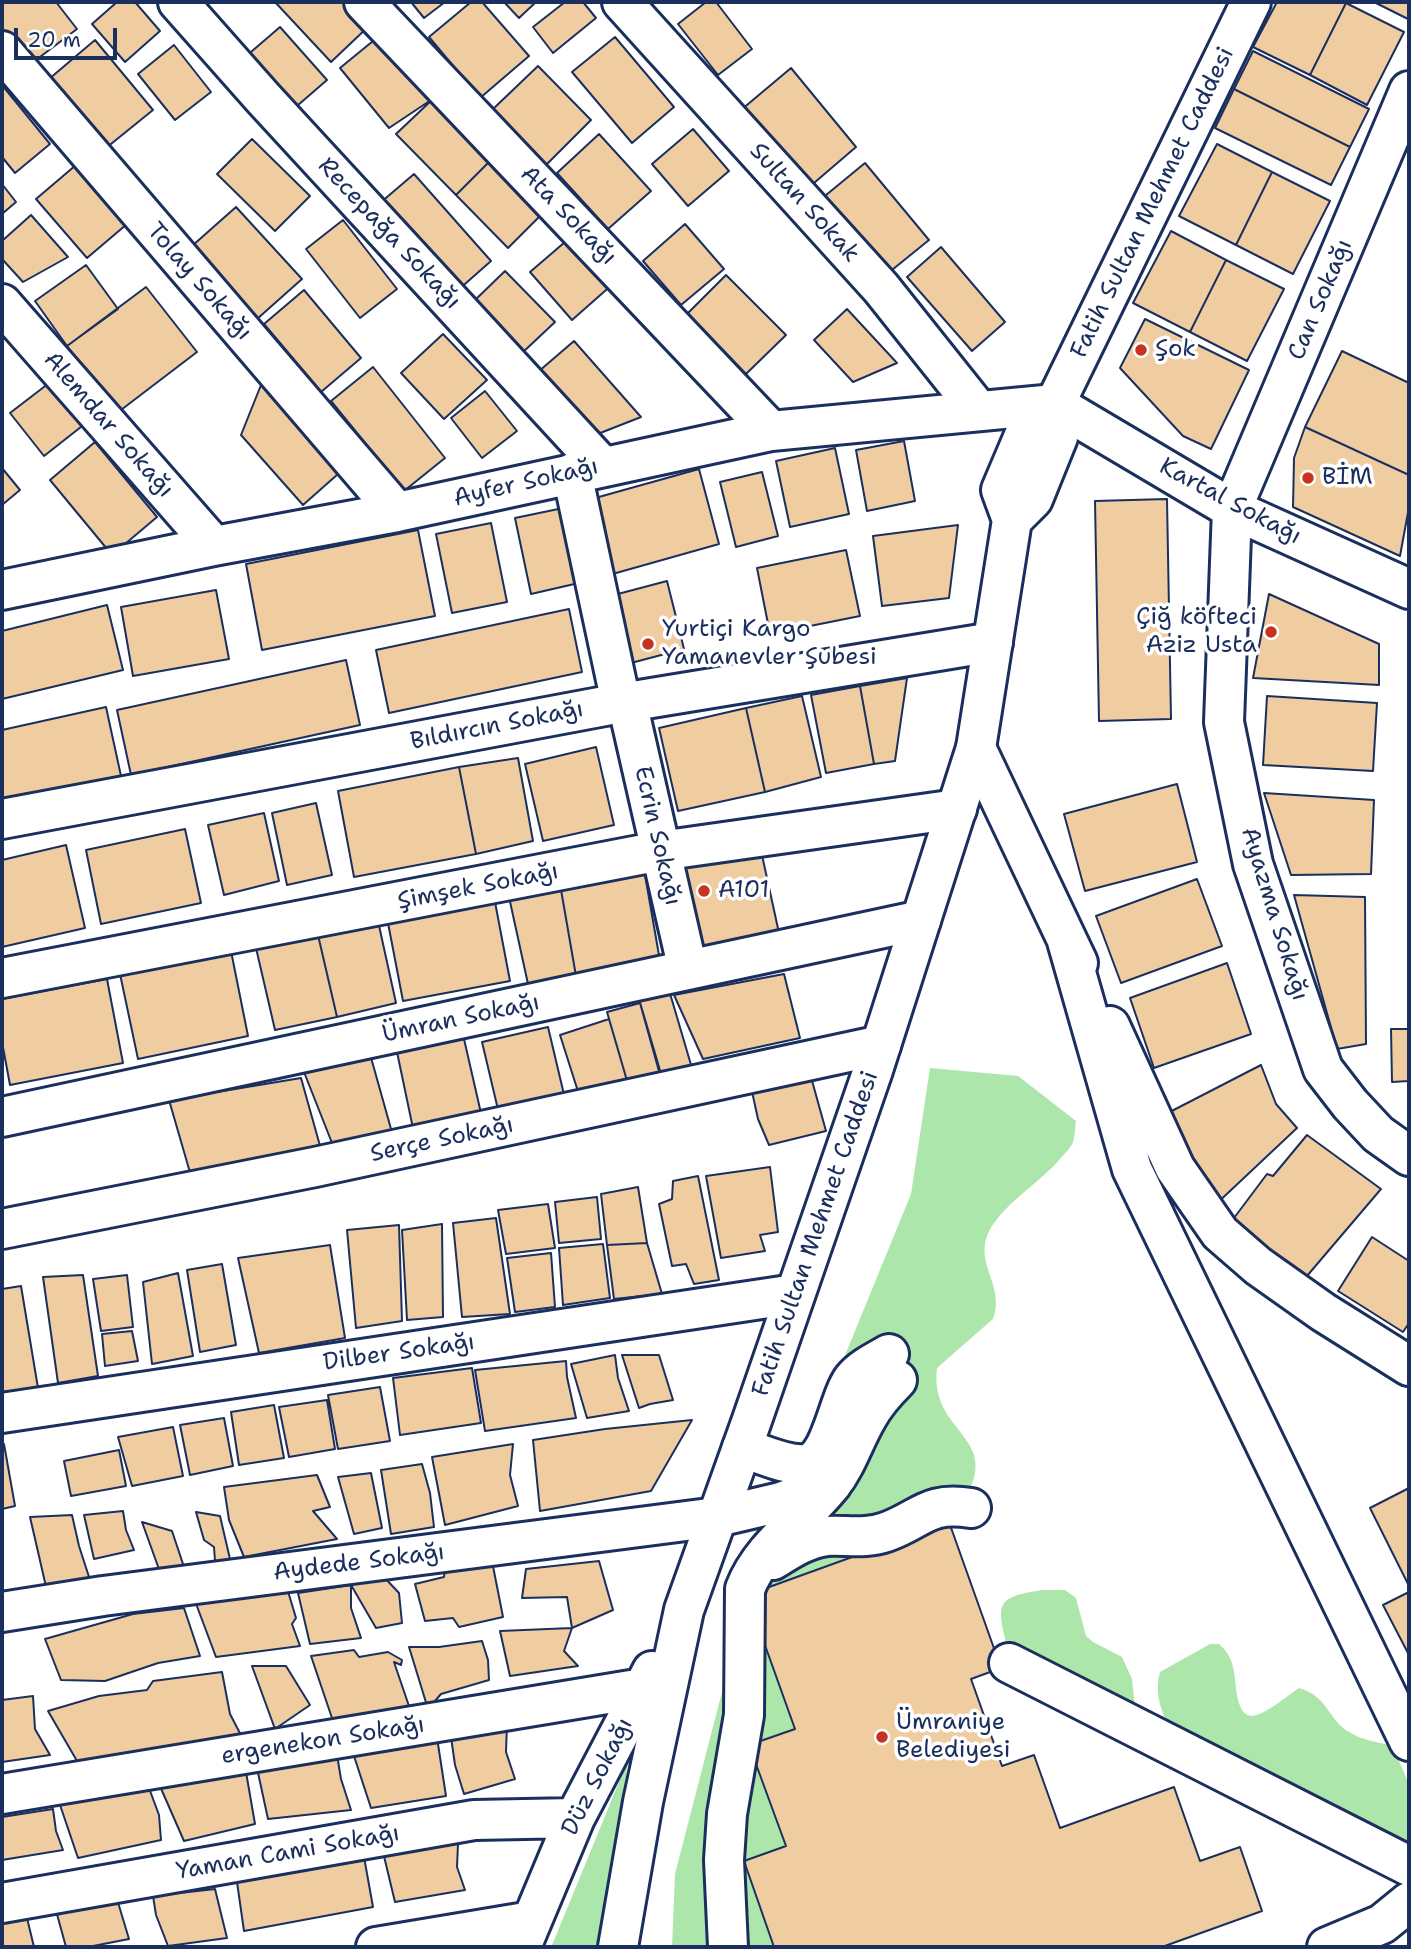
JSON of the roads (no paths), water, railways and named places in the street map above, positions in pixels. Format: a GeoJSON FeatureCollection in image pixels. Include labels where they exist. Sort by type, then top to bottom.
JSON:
{"type":"FeatureCollection","features":[{"type":"Feature","properties":{"kind":"street","name":"Recepağa Sokağı"},"geometry":{"type":"LineString","coordinates":[[178,2],[587,469]]}},
{"type":"Feature","properties":{"kind":"street","name":"Ata Sokağı"},"geometry":{"type":"LineString","coordinates":[[364,2],[771,431]]}},
{"type":"Feature","properties":{"kind":"street","name":"Sultan Sokak"},"geometry":{"type":"LineString","coordinates":[[622,2],[881,288],[979,411]]}},
{"type":"Feature","properties":{"kind":"street","name":"Fatih Sultan Mehmet Caddesi"},"geometry":{"type":"LineString","coordinates":[[623,1936],[643,1802],[684,1610],[881,1045],[976,748],[1012,520],[1033,499],[1058,437],[1055,404],[1251,2]]}},
{"type":"Feature","properties":{"kind":"street","name":"Tolay Sokağı"},"geometry":{"type":"LineString","coordinates":[[2,51],[397,512]]}},
{"type":"Feature","properties":{"kind":"street","name":"Can Sokağı"},"geometry":{"type":"LineString","coordinates":[[1232,509],[1409,91]]}},
{"type":"Feature","properties":{"kind":"street","name":"Alemdar Sokağı"},"geometry":{"type":"LineString","coordinates":[[2,304],[214,546]]}},
{"type":"Feature","properties":{"kind":"street","name":"Ayfer Sokağı"},"geometry":{"type":"LineString","coordinates":[[2,590],[397,512],[771,431],[1055,404]]}},
{"type":"Feature","properties":{"kind":"street","name":"Kartal Sokağı"},"geometry":{"type":"LineString","coordinates":[[1055,404],[1232,509],[1409,589]]}},
{"type":"Feature","properties":{"kind":"street","name":"Ecrin Sokağı"},"geometry":{"type":"LineString","coordinates":[[587,469],[624,702],[688,970]]}},
{"type":"Feature","properties":{"kind":"street","name":"Ayazma Sokağı"},"geometry":{"type":"LineString","coordinates":[[1232,509],[1224,722],[1253,864],[1323,1069],[1378,1134],[1409,1156]]}},
{"type":"Feature","properties":{"kind":"street","name":"Bıldırcın Sokağı"},"geometry":{"type":"LineString","coordinates":[[2,820],[624,702],[993,642]]}},
{"type":"Feature","properties":{"kind":"street"},"geometry":{"type":"LineString","coordinates":[[976,748],[1175,1168],[1220,1233],[1258,1266],[1322,1312],[1409,1366]]}},
{"type":"Feature","properties":{"kind":"street","name":"Şimşek Sokağı"},"geometry":{"type":"LineString","coordinates":[[2,978],[660,851],[957,809]]}},
{"type":"Feature","properties":{"kind":"street","name":"Ümran Sokağı"},"geometry":{"type":"LineString","coordinates":[[2,1117],[921,920]]}},
{"type":"Feature","properties":{"kind":"street"},"geometry":{"type":"LineString","coordinates":[[1067,941],[1132,1170],[1409,1741]]}},
{"type":"Feature","properties":{"kind":"street","name":"Serçe Sokağı"},"geometry":{"type":"LineString","coordinates":[[2,1229],[315,1167],[881,1045]]}},
{"type":"Feature","properties":{"kind":"street","name":"Dilber Sokağı"},"geometry":{"type":"LineString","coordinates":[[2,1412],[795,1294]]}},
{"type":"Feature","properties":{"kind":"street"},"geometry":{"type":"LineString","coordinates":[[711,1947],[707,1836],[748,1588],[762,1558],[832,1484],[849,1458],[893,1367],[868,1366],[854,1378],[843,1396],[827,1443],[820,1456],[811,1463],[802,1465],[742,1448]]}},
{"type":"Feature","properties":{"kind":"street","name":"Aydede Sokağı"},"geometry":{"type":"LineString","coordinates":[[2,1612],[103,1596],[717,1517],[781,1502],[832,1484]]}},
{"type":"Feature","properties":{"kind":"street"},"geometry":{"type":"LineString","coordinates":[[728,1947],[724,1860],[727,1814],[744,1715],[748,1588],[790,1549],[809,1540],[825,1536],[869,1536],[886,1532],[925,1510],[942,1506],[971,1508]]}},
{"type":"Feature","properties":{"kind":"street","name":"Düz Sokağı"},"geometry":{"type":"LineString","coordinates":[[526,1934],[575,1818],[684,1610]]}},
{"type":"Feature","properties":{"kind":"street"},"geometry":{"type":"LineString","coordinates":[[1009,1663],[1409,1866]]}},
{"type":"Feature","properties":{"kind":"street","name":"ergenekon Sokağı"},"geometry":{"type":"LineString","coordinates":[[2,1794],[643,1688]]}},
{"type":"Feature","properties":{"kind":"street","name":"Yaman Cami Sokağı"},"geometry":{"type":"LineString","coordinates":[[2,1903],[474,1820],[575,1818]]}},
{"type":"Feature","properties":{"kind":"street"},"geometry":{"type":"LineString","coordinates":[[1327,1947],[1382,1924],[1409,1902]]}},
{"type":"Feature","properties":{"kind":"street"},"geometry":{"type":"LineString","coordinates":[[1383,1947],[1409,1931]]}},
{"type":"Feature","properties":{"kind":"street"},"geometry":{"type":"LineString","coordinates":[[376,1947],[526,1934]]}},
{"type":"Feature","properties":{"kind":"place","name":"Şok"},"geometry":{"type":"Point","coordinates":[1141,350]}},
{"type":"Feature","properties":{"kind":"place","name":"BİM"},"geometry":{"type":"Point","coordinates":[1308,478]}},
{"type":"Feature","properties":{"kind":"place","name":"Çiğ köfteci Aziz Usta"},"geometry":{"type":"Point","coordinates":[1271,632]}},
{"type":"Feature","properties":{"kind":"place","name":"Yurtiçi Kargo Yamanevler Şubesi"},"geometry":{"type":"Point","coordinates":[648,644]}},
{"type":"Feature","properties":{"kind":"place","name":"A101"},"geometry":{"type":"Point","coordinates":[704,891]}},
{"type":"Feature","properties":{"kind":"place","name":"Ümraniye Belediyesi"},"geometry":{"type":"Point","coordinates":[882,1737]}}]}
